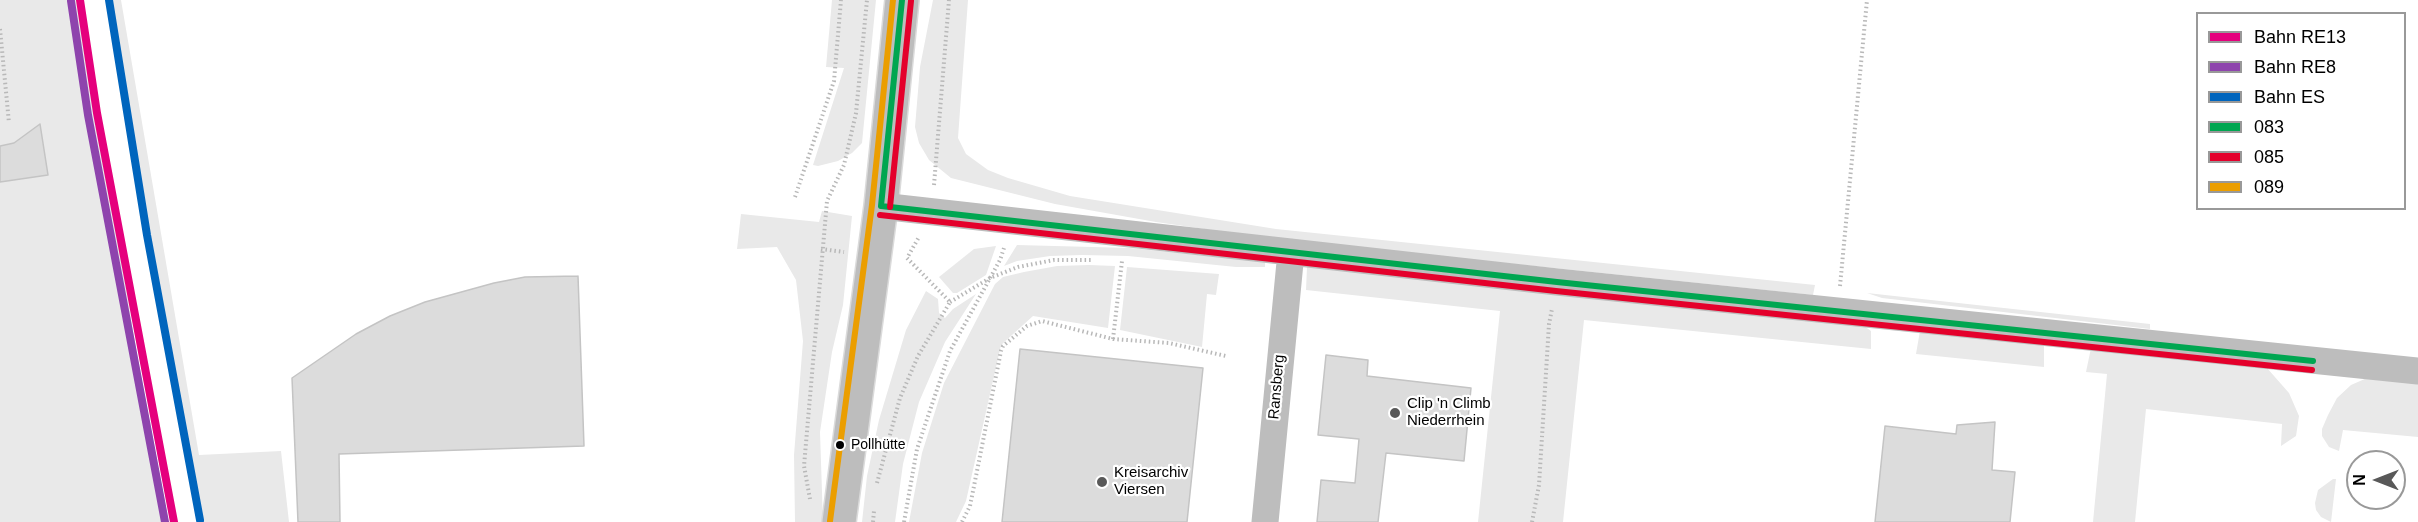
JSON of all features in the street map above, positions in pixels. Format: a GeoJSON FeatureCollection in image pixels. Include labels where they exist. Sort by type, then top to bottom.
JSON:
{"type":"FeatureCollection","features":[{"type":"Feature","properties":{"kind":"main road"},"geometry":{"type":"LineString","coordinates":[[839,522],[881,206],[902,0]]}},
{"type":"Feature","properties":{"kind":"street"},"geometry":{"type":"LineString","coordinates":[[881,206],[1557,282],[2418,371]]}},
{"type":"Feature","properties":{"kind":"street","name":"Ransberg"},"geometry":{"type":"LineString","coordinates":[[1265,522],[1291,252]]}},
{"type":"Feature","properties":{"kind":"path"},"geometry":{"type":"LineString","coordinates":[[795,197],[834,81],[842,0]]}},
{"type":"Feature","properties":{"kind":"path"},"geometry":{"type":"LineString","coordinates":[[811,507],[804,466],[826,201],[844,165],[856,113],[867,0]]}},
{"type":"Feature","properties":{"kind":"path"},"geometry":{"type":"LineString","coordinates":[[876,492],[900,398],[918,356],[950,302],[908,258],[932,213],[949,0]]}},
{"type":"Feature","properties":{"kind":"path"},"geometry":{"type":"LineString","coordinates":[[1838,310],[1867,0]]}},
{"type":"Feature","properties":{"kind":"path"},"geometry":{"type":"LineString","coordinates":[[0,29],[9,123]]}},
{"type":"Feature","properties":{"kind":"path"},"geometry":{"type":"LineString","coordinates":[[904,522],[917,449],[950,351],[1000,260],[1012,222]]}},
{"type":"Feature","properties":{"kind":"path"},"geometry":{"type":"LineString","coordinates":[[1113,339],[1122,261]]}},
{"type":"Feature","properties":{"kind":"path"},"geometry":{"type":"LineString","coordinates":[[1532,522],[1539,485],[1549,324],[1557,282]]}},
{"type":"Feature","properties":{"kind":"path"},"geometry":{"type":"LineString","coordinates":[[962,522],[970,506],[1003,346],[1027,326],[1042,321],[1113,339],[1169,344],[1226,356]]}},
{"type":"Feature","properties":{"kind":"path"},"geometry":{"type":"LineString","coordinates":[[873,522],[875,502]]}},
{"type":"Feature","properties":{"kind":"shaded area"},"geometry":{"type":"Polygon","coordinates":[[[0,0],[78,0],[165,522],[0,522],[0,0]]]}},
{"type":"Feature","properties":{"kind":"shaded area"},"geometry":{"type":"Polygon","coordinates":[[[109,0],[121,0],[199,455],[281,451],[289,522],[198,522],[109,0]]]}},
{"type":"Feature","properties":{"kind":"shaded area"},"geometry":{"type":"Polygon","coordinates":[[[832,0],[876,0],[862,143],[852,153],[838,161],[818,166],[813,165],[844,68],[826,67],[832,0]]]}},
{"type":"Feature","properties":{"kind":"shaded area"},"geometry":{"type":"Polygon","coordinates":[[[933,0],[968,0],[958,138],[966,154],[988,170],[1008,178],[1070,196],[1276,229],[1815,285],[1813,295],[1274,239],[1156,222],[1055,204],[951,178],[929,160],[919,143],[915,127],[920,67],[933,0]]]}},
{"type":"Feature","properties":{"kind":"shaded area"},"geometry":{"type":"Polygon","coordinates":[[[822,211],[852,216],[843,305],[832,352],[820,432],[823,522],[795,522],[794,455],[803,341],[796,280],[777,247],[737,249],[741,214],[819,222],[822,211]]]}},
{"type":"Feature","properties":{"kind":"shaded area"},"geometry":{"type":"Polygon","coordinates":[[[1017,245],[1130,248],[1265,262],[1265,267],[1236,267],[1128,256],[1082,255],[1050,256],[1017,261],[1004,266],[1017,245]]]}},
{"type":"Feature","properties":{"kind":"shaded area"},"geometry":{"type":"Polygon","coordinates":[[[996,246],[986,275],[957,293],[953,293],[939,277],[974,249],[996,246]]]}},
{"type":"Feature","properties":{"kind":"shaded area"},"geometry":{"type":"Polygon","coordinates":[[[1057,266],[1115,266],[1108,328],[1033,316],[1001,345],[966,501],[956,522],[909,522],[922,453],[944,383],[995,284],[1003,277],[1024,272],[1057,266]]]}},
{"type":"Feature","properties":{"kind":"shaded area"},"geometry":{"type":"Polygon","coordinates":[[[1127,267],[1219,274],[1216,295],[1207,294],[1202,347],[1120,330],[1127,267]]]}},
{"type":"Feature","properties":{"kind":"shaded area"},"geometry":{"type":"Polygon","coordinates":[[[1307,267],[1864,326],[1871,331],[1871,349],[1584,320],[1563,522],[1478,522],[1500,311],[1306,290],[1307,267]]]}},
{"type":"Feature","properties":{"kind":"shaded area"},"geometry":{"type":"Polygon","coordinates":[[[926,291],[938,299],[939,313],[945,318],[953,309],[976,294],[945,342],[919,402],[903,464],[895,522],[862,522],[867,476],[879,420],[906,330],[926,291]]]}},
{"type":"Feature","properties":{"kind":"shaded area"},"geometry":{"type":"Polygon","coordinates":[[[1867,293],[2150,324],[2150,329],[1882,298],[1867,293]]]}},
{"type":"Feature","properties":{"kind":"shaded area"},"geometry":{"type":"Polygon","coordinates":[[[1920,331],[2044,345],[2044,367],[1916,354],[1920,331]]]}},
{"type":"Feature","properties":{"kind":"shaded area"},"geometry":{"type":"Polygon","coordinates":[[[2091,348],[2267,368],[2289,393],[2299,416],[2296,436],[2281,446],[2282,424],[2146,409],[2135,522],[2093,522],[2107,374],[2086,372],[2091,348]]]}},
{"type":"Feature","properties":{"kind":"shaded area"},"geometry":{"type":"Polygon","coordinates":[[[2367,378],[2418,383],[2418,437],[2343,430],[2339,451],[2329,447],[2322,436],[2322,429],[2337,398],[2351,385],[2367,378]]]}},
{"type":"Feature","properties":{"kind":"shaded area"},"geometry":{"type":"Polygon","coordinates":[[[2336,479],[2331,522],[2321,517],[2316,510],[2315,503],[2318,490],[2336,479]]]}},
{"type":"Feature","properties":{"kind":"building"},"geometry":{"type":"Polygon","coordinates":[[[40,124],[48,175],[0,182],[0,146],[14,143],[40,124]]]}},
{"type":"Feature","properties":{"kind":"building"},"geometry":{"type":"Polygon","coordinates":[[[578,276],[584,446],[339,454],[340,522],[298,522],[292,378],[356,334],[390,316],[425,302],[525,277],[578,276]]]}},
{"type":"Feature","properties":{"kind":"building"},"geometry":{"type":"Polygon","coordinates":[[[1020,349],[1203,368],[1187,522],[1002,522],[1020,349]]]}},
{"type":"Feature","properties":{"kind":"building"},"geometry":{"type":"Polygon","coordinates":[[[1326,355],[1368,360],[1367,376],[1471,388],[1464,461],[1386,453],[1378,522],[1317,522],[1321,480],[1355,483],[1359,439],[1318,435],[1326,355]]]}},
{"type":"Feature","properties":{"kind":"building"},"geometry":{"type":"Polygon","coordinates":[[[1995,422],[1992,470],[2015,472],[2010,522],[1875,522],[1885,426],[1956,434],[1957,425],[1995,422]]]}},
{"type":"Feature","properties":{"kind":"rail line","name":"RE13"},"geometry":{"type":"LineString","coordinates":[[80,0],[97,113],[174,522]]}},
{"type":"Feature","properties":{"kind":"rail line","name":"ES"},"geometry":{"type":"LineString","coordinates":[[109,0],[147,235],[200,520]]}},
{"type":"Feature","properties":{"kind":"rail line","name":"RE8"},"geometry":{"type":"LineString","coordinates":[[71,1],[88,115],[165,522]]}},
{"type":"Feature","properties":{"kind":"transit line","name":"089"},"geometry":{"type":"LineString","coordinates":[[830,521],[872,205],[893,0]]}},
{"type":"Feature","properties":{"kind":"transit line","name":"083"},"geometry":{"type":"LineString","coordinates":[[881,206],[902,0]]}},
{"type":"Feature","properties":{"kind":"transit line","name":"085"},"geometry":{"type":"LineString","coordinates":[[890,207],[911,1]]}},
{"type":"Feature","properties":{"kind":"transit line","name":"083"},"geometry":{"type":"LineString","coordinates":[[881,206],[1557,282],[2313,361]]}},
{"type":"Feature","properties":{"kind":"transit line","name":"085"},"geometry":{"type":"LineString","coordinates":[[880,215],[1556,291],[2312,370]]}},
{"type":"Feature","properties":{"kind":"place","name":"Clip 'n Climb Niederrhein"},"geometry":{"type":"Point","coordinates":[1395,413]}},
{"type":"Feature","properties":{"kind":"place","name":"Pollhütte"},"geometry":{"type":"Point","coordinates":[840,445]}},
{"type":"Feature","properties":{"kind":"place","name":"Kreisarchiv Viersen"},"geometry":{"type":"Point","coordinates":[1102,482]}}]}
